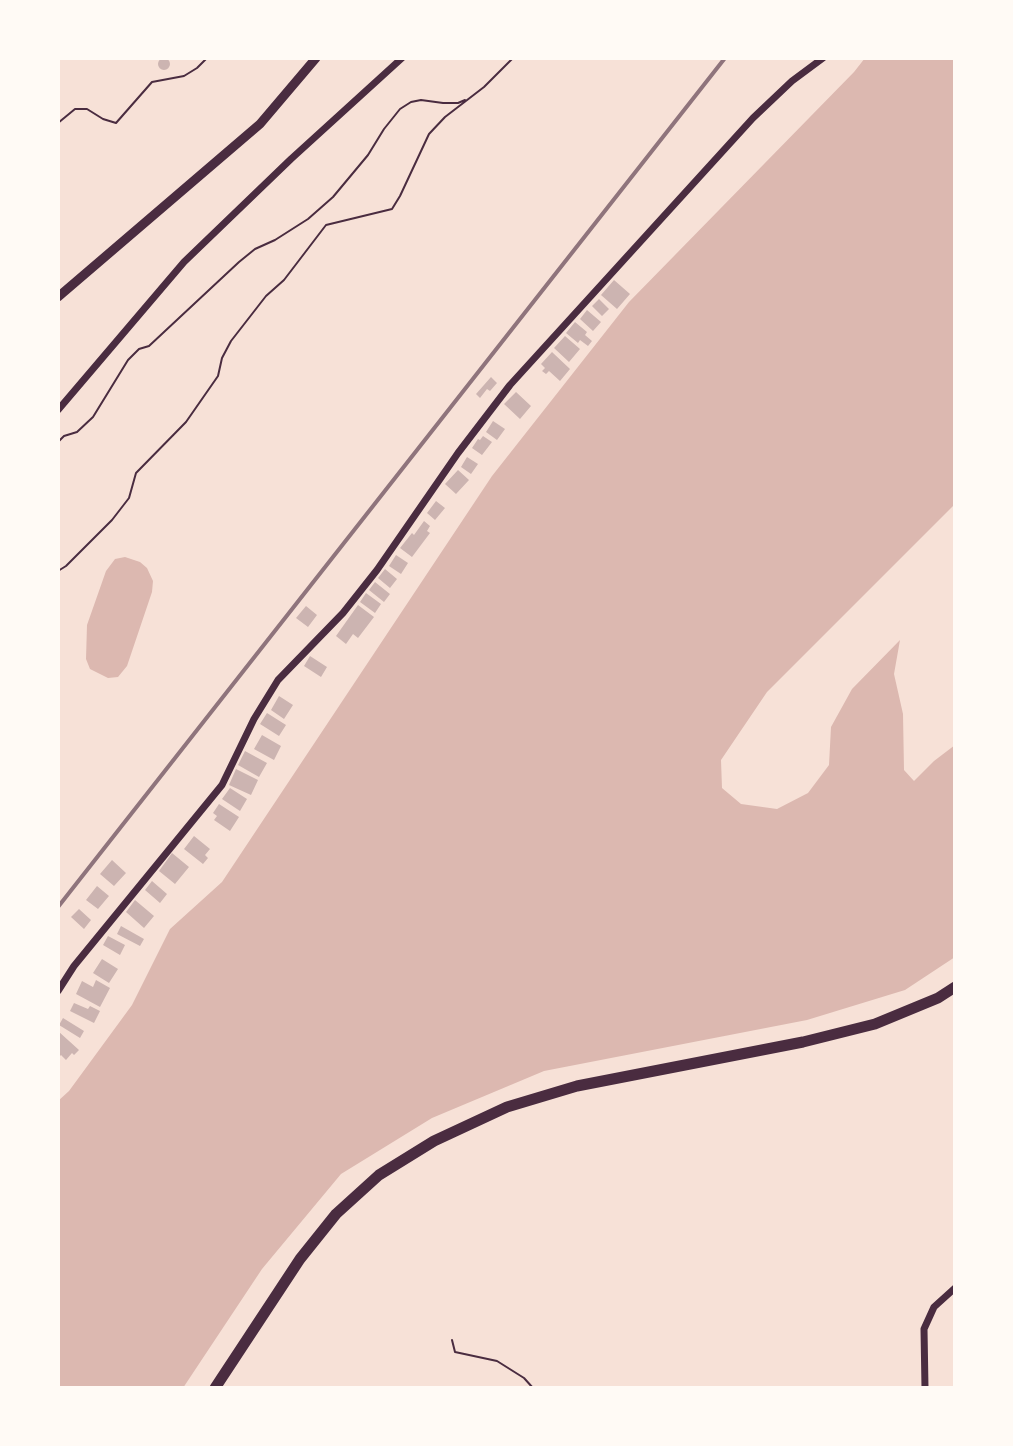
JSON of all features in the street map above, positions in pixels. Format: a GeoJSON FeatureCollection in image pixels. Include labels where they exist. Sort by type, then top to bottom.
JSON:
{"type":"FeatureCollection","features":[{"type":"Feature","properties":{"kind":"main road"},"geometry":{"type":"LineString","coordinates":[[58,297],[260,124],[316,58]]}},
{"type":"Feature","properties":{"kind":"main road"},"geometry":{"type":"LineString","coordinates":[[215,1388],[300,1259],[336,1214],[379,1175],[434,1141],[507,1107],[577,1086],[803,1042],[875,1024],[938,998],[955,987]]}},
{"type":"Feature","properties":{"kind":"street"},"geometry":{"type":"LineString","coordinates":[[58,410],[184,262],[402,58]]}},
{"type":"Feature","properties":{"kind":"street"},"geometry":{"type":"LineString","coordinates":[[58,991],[74,966],[222,785],[254,719],[278,680],[343,613],[377,570],[458,453],[510,385],[753,118],[792,81],[823,58]]}},
{"type":"Feature","properties":{"kind":"street"},"geometry":{"type":"LineString","coordinates":[[925,1388],[924,1329],[934,1307],[955,1288]]}},
{"type":"Feature","properties":{"kind":"path"},"geometry":{"type":"LineString","coordinates":[[58,123],[75,109],[87,109],[116,123],[152,82],[184,76],[207,58]]}},
{"type":"Feature","properties":{"kind":"path"},"geometry":{"type":"LineString","coordinates":[[58,571],[112,520],[129,498],[136,473],[171,439],[200,403],[218,376],[222,358],[231,341],[258,306],[294,268],[320,231],[326,225],[392,209],[429,134],[513,58]]}},
{"type":"Feature","properties":{"kind":"path"},"geometry":{"type":"LineString","coordinates":[[58,442],[64,436],[77,432],[93,417],[128,360],[139,349],[149,346],[255,249],[308,219],[333,197],[368,155],[400,109],[421,100],[458,103],[469,98]]}},
{"type":"Feature","properties":{"kind":"path"},"geometry":{"type":"LineString","coordinates":[[452,1340],[455,1352],[497,1361],[524,1378],[533,1388]]}},
{"type":"Feature","properties":{"kind":"shaded area"},"geometry":{"type":"Polygon","coordinates":[[[865,58],[955,58],[955,504],[767,692],[721,760],[722,788],[741,804],[777,809],[808,793],[829,765],[831,727],[852,689],[900,640],[894,674],[903,714],[904,770],[914,781],[955,745],[955,957],[905,990],[807,1020],[544,1071],[432,1118],[341,1174],[262,1269],[183,1388],[58,1388],[58,1101],[69,1091],[132,1005],[170,929],[222,882],[492,476],[629,302],[865,58]]]}},
{"type":"Feature","properties":{"kind":"shaded area"},"geometry":{"type":"Polygon","coordinates":[[[125,557],[147,568],[153,581],[152,592],[127,666],[118,677],[108,678],[90,669],[86,659],[87,625],[106,571],[115,559],[125,557]]]}},
{"type":"Feature","properties":{"kind":"building"},"geometry":{"type":"Polygon","coordinates":[[[159,59],[169,59],[169,69],[159,69],[159,59]]]}},
{"type":"Feature","properties":{"kind":"building"},"geometry":{"type":"Polygon","coordinates":[[[614,280],[630,294],[617,309],[601,295],[614,280]]]}},
{"type":"Feature","properties":{"kind":"building"},"geometry":{"type":"Polygon","coordinates":[[[599,299],[609,309],[602,316],[592,306],[599,299]]]}},
{"type":"Feature","properties":{"kind":"building"},"geometry":{"type":"Polygon","coordinates":[[[587,310],[601,322],[593,331],[580,319],[587,310]]]}},
{"type":"Feature","properties":{"kind":"building"},"geometry":{"type":"Polygon","coordinates":[[[575,322],[592,341],[588,346],[580,340],[578,343],[566,333],[575,322]]]}},
{"type":"Feature","properties":{"kind":"building"},"geometry":{"type":"Polygon","coordinates":[[[565,336],[580,349],[569,362],[554,348],[565,336]]]}},
{"type":"Feature","properties":{"kind":"building"},"geometry":{"type":"Polygon","coordinates":[[[552,352],[570,369],[560,381],[549,371],[546,374],[542,371],[545,368],[541,364],[552,352]]]}},
{"type":"Feature","properties":{"kind":"building"},"geometry":{"type":"Polygon","coordinates":[[[491,377],[497,383],[480,398],[476,394],[491,377]]]}},
{"type":"Feature","properties":{"kind":"building"},"geometry":{"type":"Polygon","coordinates":[[[516,392],[531,406],[520,419],[504,404],[516,392]]]}},
{"type":"Feature","properties":{"kind":"building"},"geometry":{"type":"Polygon","coordinates":[[[493,421],[505,429],[497,440],[486,432],[493,421]]]}},
{"type":"Feature","properties":{"kind":"building"},"geometry":{"type":"Polygon","coordinates":[[[483,436],[492,442],[482,455],[472,448],[483,436]]]}},
{"type":"Feature","properties":{"kind":"building"},"geometry":{"type":"Polygon","coordinates":[[[467,457],[478,464],[471,474],[461,467],[467,457]]]}},
{"type":"Feature","properties":{"kind":"building"},"geometry":{"type":"Polygon","coordinates":[[[458,470],[469,480],[456,494],[445,484],[458,470]]]}},
{"type":"Feature","properties":{"kind":"building"},"geometry":{"type":"Polygon","coordinates":[[[436,501],[445,508],[435,520],[427,513],[436,501]]]}},
{"type":"Feature","properties":{"kind":"building"},"geometry":{"type":"Polygon","coordinates":[[[424,521],[430,526],[427,531],[430,533],[412,557],[400,548],[424,521]]]}},
{"type":"Feature","properties":{"kind":"building"},"geometry":{"type":"Polygon","coordinates":[[[396,555],[408,563],[401,574],[389,566],[396,555]]]}},
{"type":"Feature","properties":{"kind":"building"},"geometry":{"type":"Polygon","coordinates":[[[385,569],[397,579],[390,588],[378,578],[385,569]]]}},
{"type":"Feature","properties":{"kind":"building"},"geometry":{"type":"Polygon","coordinates":[[[375,582],[390,594],[384,602],[369,590],[375,582]]]}},
{"type":"Feature","properties":{"kind":"building"},"geometry":{"type":"Polygon","coordinates":[[[366,593],[381,604],[375,613],[360,602],[366,593]]]}},
{"type":"Feature","properties":{"kind":"building"},"geometry":{"type":"Polygon","coordinates":[[[358,605],[374,617],[358,638],[353,634],[346,644],[336,636],[358,605]]]}},
{"type":"Feature","properties":{"kind":"building"},"geometry":{"type":"Polygon","coordinates":[[[306,606],[317,615],[308,627],[296,618],[306,606]]]}},
{"type":"Feature","properties":{"kind":"building"},"geometry":{"type":"Polygon","coordinates":[[[310,656],[327,667],[321,677],[304,666],[310,656]]]}},
{"type":"Feature","properties":{"kind":"building"},"geometry":{"type":"Polygon","coordinates":[[[279,696],[293,705],[284,719],[271,710],[279,696]]]}},
{"type":"Feature","properties":{"kind":"building"},"geometry":{"type":"Polygon","coordinates":[[[267,713],[286,725],[279,736],[260,724],[267,713]]]}},
{"type":"Feature","properties":{"kind":"building"},"geometry":{"type":"Polygon","coordinates":[[[262,735],[281,746],[274,760],[254,749],[262,735]]]}},
{"type":"Feature","properties":{"kind":"building"},"geometry":{"type":"Polygon","coordinates":[[[245,751],[267,763],[259,777],[238,765],[245,751]]]}},
{"type":"Feature","properties":{"kind":"building"},"geometry":{"type":"Polygon","coordinates":[[[236,769],[258,780],[251,795],[229,785],[236,769]]]}},
{"type":"Feature","properties":{"kind":"building"},"geometry":{"type":"Polygon","coordinates":[[[230,788],[247,799],[240,811],[222,799],[230,788]]]}},
{"type":"Feature","properties":{"kind":"building"},"geometry":{"type":"Polygon","coordinates":[[[219,804],[239,817],[230,831],[214,820],[217,816],[213,813],[219,804]]]}},
{"type":"Feature","properties":{"kind":"building"},"geometry":{"type":"Polygon","coordinates":[[[194,836],[210,849],[203,864],[184,849],[194,836]]]}},
{"type":"Feature","properties":{"kind":"building"},"geometry":{"type":"Polygon","coordinates":[[[172,853],[189,867],[175,884],[159,871],[172,853]]]}},
{"type":"Feature","properties":{"kind":"building"},"geometry":{"type":"Polygon","coordinates":[[[112,860],[126,873],[114,886],[100,874],[112,860]]]}},
{"type":"Feature","properties":{"kind":"building"},"geometry":{"type":"Polygon","coordinates":[[[152,881],[167,894],[160,903],[145,890],[152,881]]]}},
{"type":"Feature","properties":{"kind":"building"},"geometry":{"type":"Polygon","coordinates":[[[97,886],[109,896],[98,909],[86,900],[97,886]]]}},
{"type":"Feature","properties":{"kind":"building"},"geometry":{"type":"Polygon","coordinates":[[[135,900],[154,916],[144,928],[126,912],[135,900]]]}},
{"type":"Feature","properties":{"kind":"building"},"geometry":{"type":"Polygon","coordinates":[[[79,909],[91,920],[84,929],[71,917],[79,909]]]}},
{"type":"Feature","properties":{"kind":"building"},"geometry":{"type":"Polygon","coordinates":[[[121,926],[144,939],[140,946],[117,934],[121,926]]]}},
{"type":"Feature","properties":{"kind":"building"},"geometry":{"type":"Polygon","coordinates":[[[108,936],[125,945],[120,955],[103,945],[108,936]]]}},
{"type":"Feature","properties":{"kind":"building"},"geometry":{"type":"Polygon","coordinates":[[[102,959],[118,969],[109,983],[93,973],[102,959]]]}},
{"type":"Feature","properties":{"kind":"building"},"geometry":{"type":"Polygon","coordinates":[[[96,980],[110,988],[100,1007],[76,994],[82,981],[93,987],[96,980]]]}},
{"type":"Feature","properties":{"kind":"building"},"geometry":{"type":"Polygon","coordinates":[[[74,1003],[100,1011],[94,1023],[70,1011],[74,1003]]]}},
{"type":"Feature","properties":{"kind":"building"},"geometry":{"type":"Polygon","coordinates":[[[63,1018],[84,1031],[80,1038],[59,1025],[63,1018]]]}},
{"type":"Feature","properties":{"kind":"building"},"geometry":{"type":"Polygon","coordinates":[[[58,1031],[79,1050],[66,1060],[61,1055],[58,1058],[58,1031]]]}},
{"type":"Feature","properties":{"kind":"railway"},"geometry":{"type":"LineString","coordinates":[[58,907],[725,58]]}}]}
